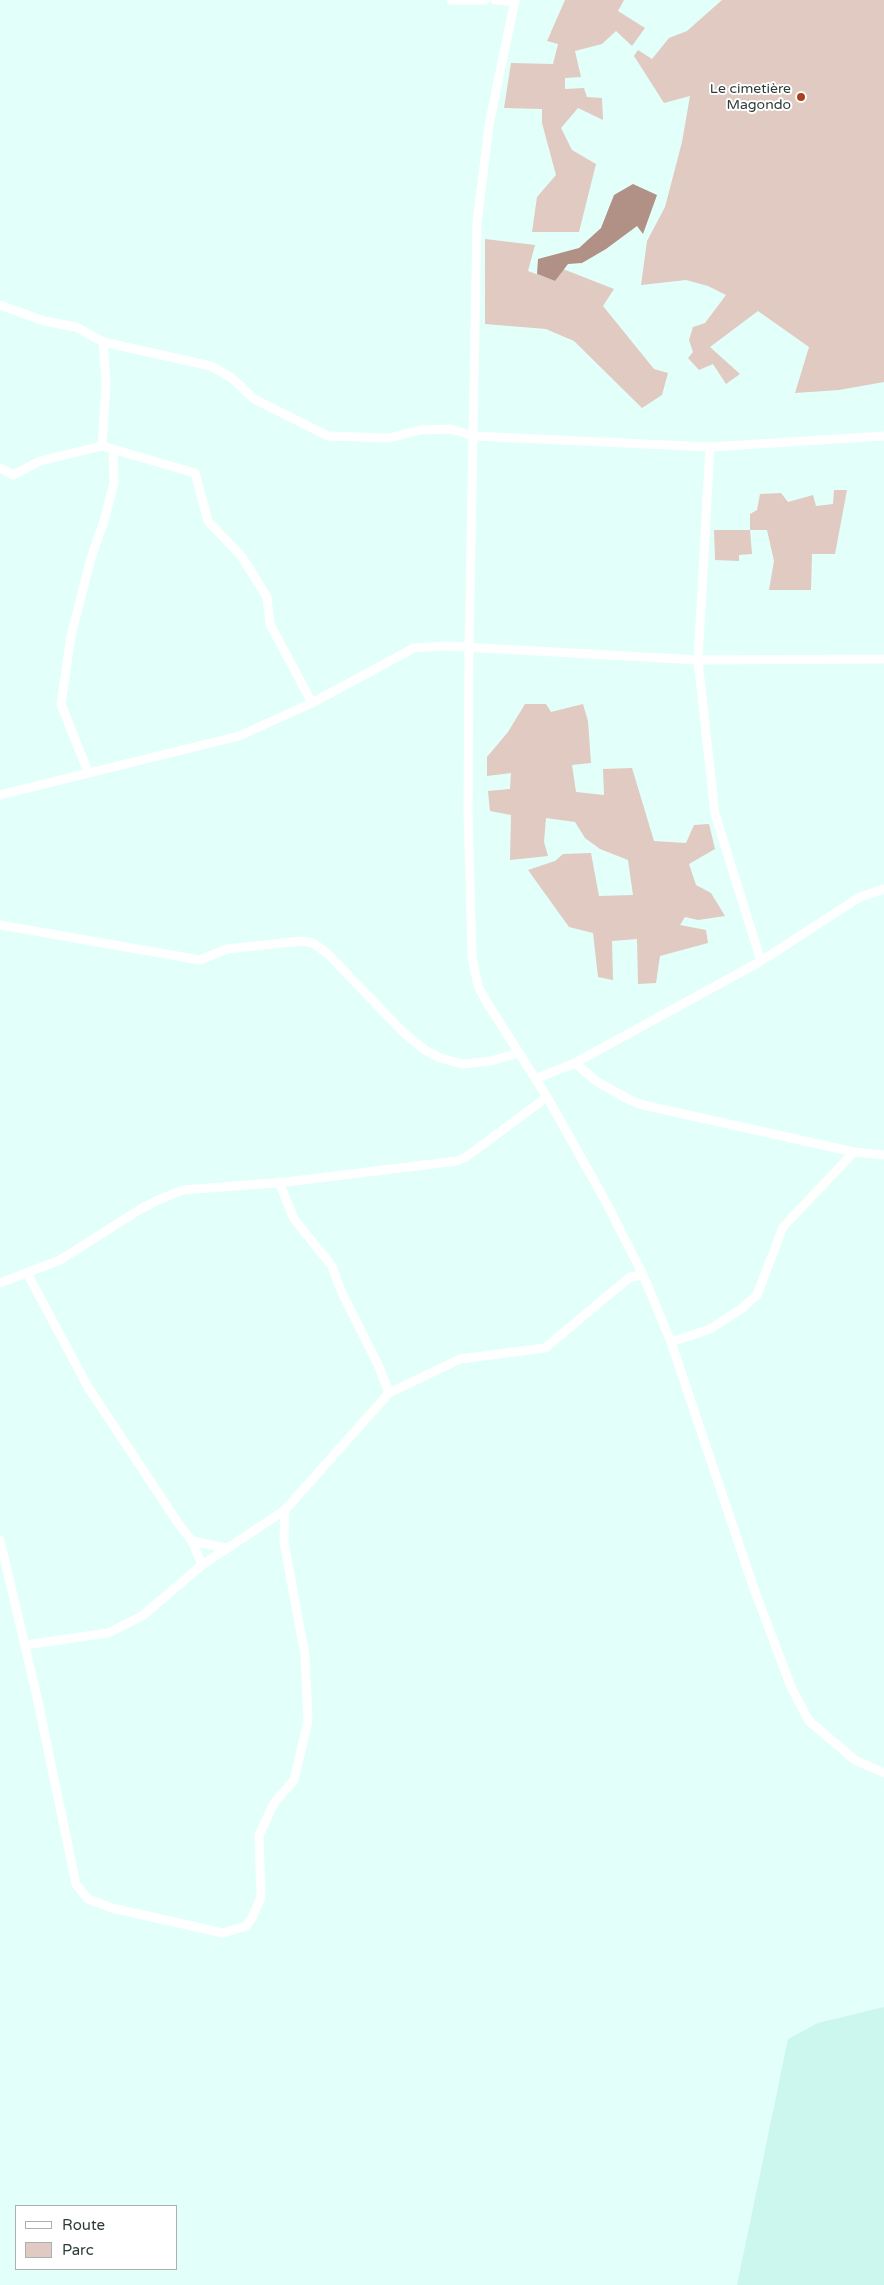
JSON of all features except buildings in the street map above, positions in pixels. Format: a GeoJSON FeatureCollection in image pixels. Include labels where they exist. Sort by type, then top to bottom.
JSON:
{"type":"FeatureCollection","features":[{"type":"Feature","properties":{"kind":"street"},"geometry":{"type":"LineString","coordinates":[[451,0],[485,0]]}},
{"type":"Feature","properties":{"kind":"street"},"geometry":{"type":"LineString","coordinates":[[495,0],[515,1],[488,125],[477,222],[468,810],[472,957],[478,986],[547,1097],[606,1202],[643,1275],[671,1342],[753,1586],[791,1687],[809,1721],[854,1760],[884,1773]]}},
{"type":"Feature","properties":{"kind":"street"},"geometry":{"type":"LineString","coordinates":[[0,305],[44,321],[76,327],[103,342],[211,366],[232,378],[254,399],[328,436],[389,438],[420,430],[451,429],[474,436],[710,447],[884,436]]}},
{"type":"Feature","properties":{"kind":"street"},"geometry":{"type":"LineString","coordinates":[[102,446],[106,382],[103,342]]}},
{"type":"Feature","properties":{"kind":"street"},"geometry":{"type":"LineString","coordinates":[[0,468],[13,475],[40,461],[102,446],[195,473],[208,521],[242,558],[267,597],[270,624],[312,703]]}},
{"type":"Feature","properties":{"kind":"street"},"geometry":{"type":"LineString","coordinates":[[710,447],[698,660],[715,814],[761,961]]}},
{"type":"Feature","properties":{"kind":"street"},"geometry":{"type":"LineString","coordinates":[[88,772],[61,704],[72,636],[91,558],[114,482],[113,450]]}},
{"type":"Feature","properties":{"kind":"street"},"geometry":{"type":"LineString","coordinates":[[0,795],[239,736],[312,703],[414,648],[445,646],[698,660],[884,659]]}},
{"type":"Feature","properties":{"kind":"street"},"geometry":{"type":"LineString","coordinates":[[535,1079],[575,1063],[761,961],[860,897],[884,888]]}},
{"type":"Feature","properties":{"kind":"street"},"geometry":{"type":"LineString","coordinates":[[0,925],[200,960],[227,949],[302,941],[313,943],[327,953],[403,1032],[425,1050],[440,1058],[464,1064],[492,1061],[518,1053]]}},
{"type":"Feature","properties":{"kind":"street"},"geometry":{"type":"LineString","coordinates":[[575,1063],[596,1081],[643,1105],[854,1152],[884,1155]]}},
{"type":"Feature","properties":{"kind":"street"},"geometry":{"type":"LineString","coordinates":[[0,1283],[60,1260],[139,1210],[183,1190],[279,1182],[457,1161],[466,1157],[547,1097]]}},
{"type":"Feature","properties":{"kind":"street"},"geometry":{"type":"LineString","coordinates":[[671,1342],[710,1330],[741,1309],[756,1295],[783,1227],[854,1152]]}},
{"type":"Feature","properties":{"kind":"street"},"geometry":{"type":"LineString","coordinates":[[279,1182],[294,1218],[332,1266],[341,1291],[379,1366],[389,1393]]}},
{"type":"Feature","properties":{"kind":"street"},"geometry":{"type":"LineString","coordinates":[[26,1272],[88,1387],[192,1541],[202,1565]]}},
{"type":"Feature","properties":{"kind":"street"},"geometry":{"type":"LineString","coordinates":[[25,1645],[108,1633],[142,1616],[202,1565],[285,1510],[389,1393],[460,1359],[546,1348],[630,1277],[643,1275]]}},
{"type":"Feature","properties":{"kind":"street"},"geometry":{"type":"LineString","coordinates":[[0,1540],[25,1645],[76,1884],[88,1899],[112,1908],[223,1933],[246,1926],[252,1918],[260,1897],[259,1835],[274,1803],[294,1780],[308,1722],[305,1655],[284,1542],[285,1510]]}},
{"type":"Feature","properties":{"kind":"street"},"geometry":{"type":"LineString","coordinates":[[192,1541],[226,1548]]}},
{"type":"Feature","properties":{"kind":"shaded area"},"geometry":{"type":"Polygon","coordinates":[[[633,184],[657,195],[643,234],[637,226],[606,249],[582,263],[568,264],[555,281],[537,274],[538,259],[579,248],[601,228],[614,195],[633,184]]]}},
{"type":"Feature","properties":{"kind":"shaded area"},"geometry":{"type":"Polygon","coordinates":[[[884,2007],[884,2285],[737,2285],[788,2039],[818,2023],[884,2007]]]}},
{"type":"Feature","properties":{"kind":"green space"},"geometry":{"type":"Polygon","coordinates":[[[565,0],[624,0],[618,11],[645,28],[632,46],[616,31],[602,44],[575,51],[581,77],[565,78],[565,89],[584,88],[587,97],[602,98],[603,120],[578,108],[561,128],[572,150],[596,164],[579,232],[532,232],[537,197],[556,175],[542,123],[542,109],[504,108],[511,63],[553,64],[558,44],[547,41],[565,0]]]}},
{"type":"Feature","properties":{"kind":"green space"},"geometry":{"type":"Polygon","coordinates":[[[722,0],[884,0],[884,382],[839,390],[795,393],[809,347],[758,311],[710,347],[740,374],[726,384],[713,364],[699,370],[688,358],[693,352],[689,340],[693,327],[705,323],[726,295],[708,286],[686,280],[641,285],[647,241],[665,207],[682,142],[690,96],[664,103],[634,56],[638,50],[652,59],[669,38],[687,31],[722,0]]]}},
{"type":"Feature","properties":{"kind":"green space"},"geometry":{"type":"Polygon","coordinates":[[[485,239],[535,245],[528,271],[555,281],[563,269],[614,289],[603,306],[654,369],[668,373],[662,395],[642,408],[574,341],[546,329],[485,324],[485,239]]]}},
{"type":"Feature","properties":{"kind":"green space"},"geometry":{"type":"Polygon","coordinates":[[[834,490],[847,490],[835,554],[812,554],[811,590],[769,590],[774,561],[767,530],[750,530],[750,514],[757,510],[760,494],[781,493],[788,502],[813,495],[816,506],[833,504],[834,490]]]}},
{"type":"Feature","properties":{"kind":"green space"},"geometry":{"type":"Polygon","coordinates":[[[714,530],[750,530],[752,554],[739,555],[739,561],[715,560],[714,530]]]}},
{"type":"Feature","properties":{"kind":"green space"},"geometry":{"type":"Polygon","coordinates":[[[525,704],[546,704],[551,712],[583,704],[588,721],[591,763],[572,765],[576,792],[604,795],[603,769],[632,768],[654,841],[686,843],[694,825],[709,824],[715,849],[689,864],[696,885],[711,893],[725,916],[698,920],[685,917],[680,925],[706,930],[708,943],[660,956],[656,983],[638,984],[637,939],[612,941],[613,980],[598,977],[593,933],[569,927],[528,870],[555,861],[563,854],[591,853],[599,896],[633,895],[628,860],[600,849],[585,838],[575,822],[546,818],[544,842],[548,856],[510,860],[511,815],[490,811],[488,791],[510,789],[511,773],[487,776],[487,757],[508,732],[525,704]]]}},
{"type":"Feature","properties":{"kind":"place","name":"Le cimetière Magondo"},"geometry":{"type":"Point","coordinates":[801,97]}}]}
